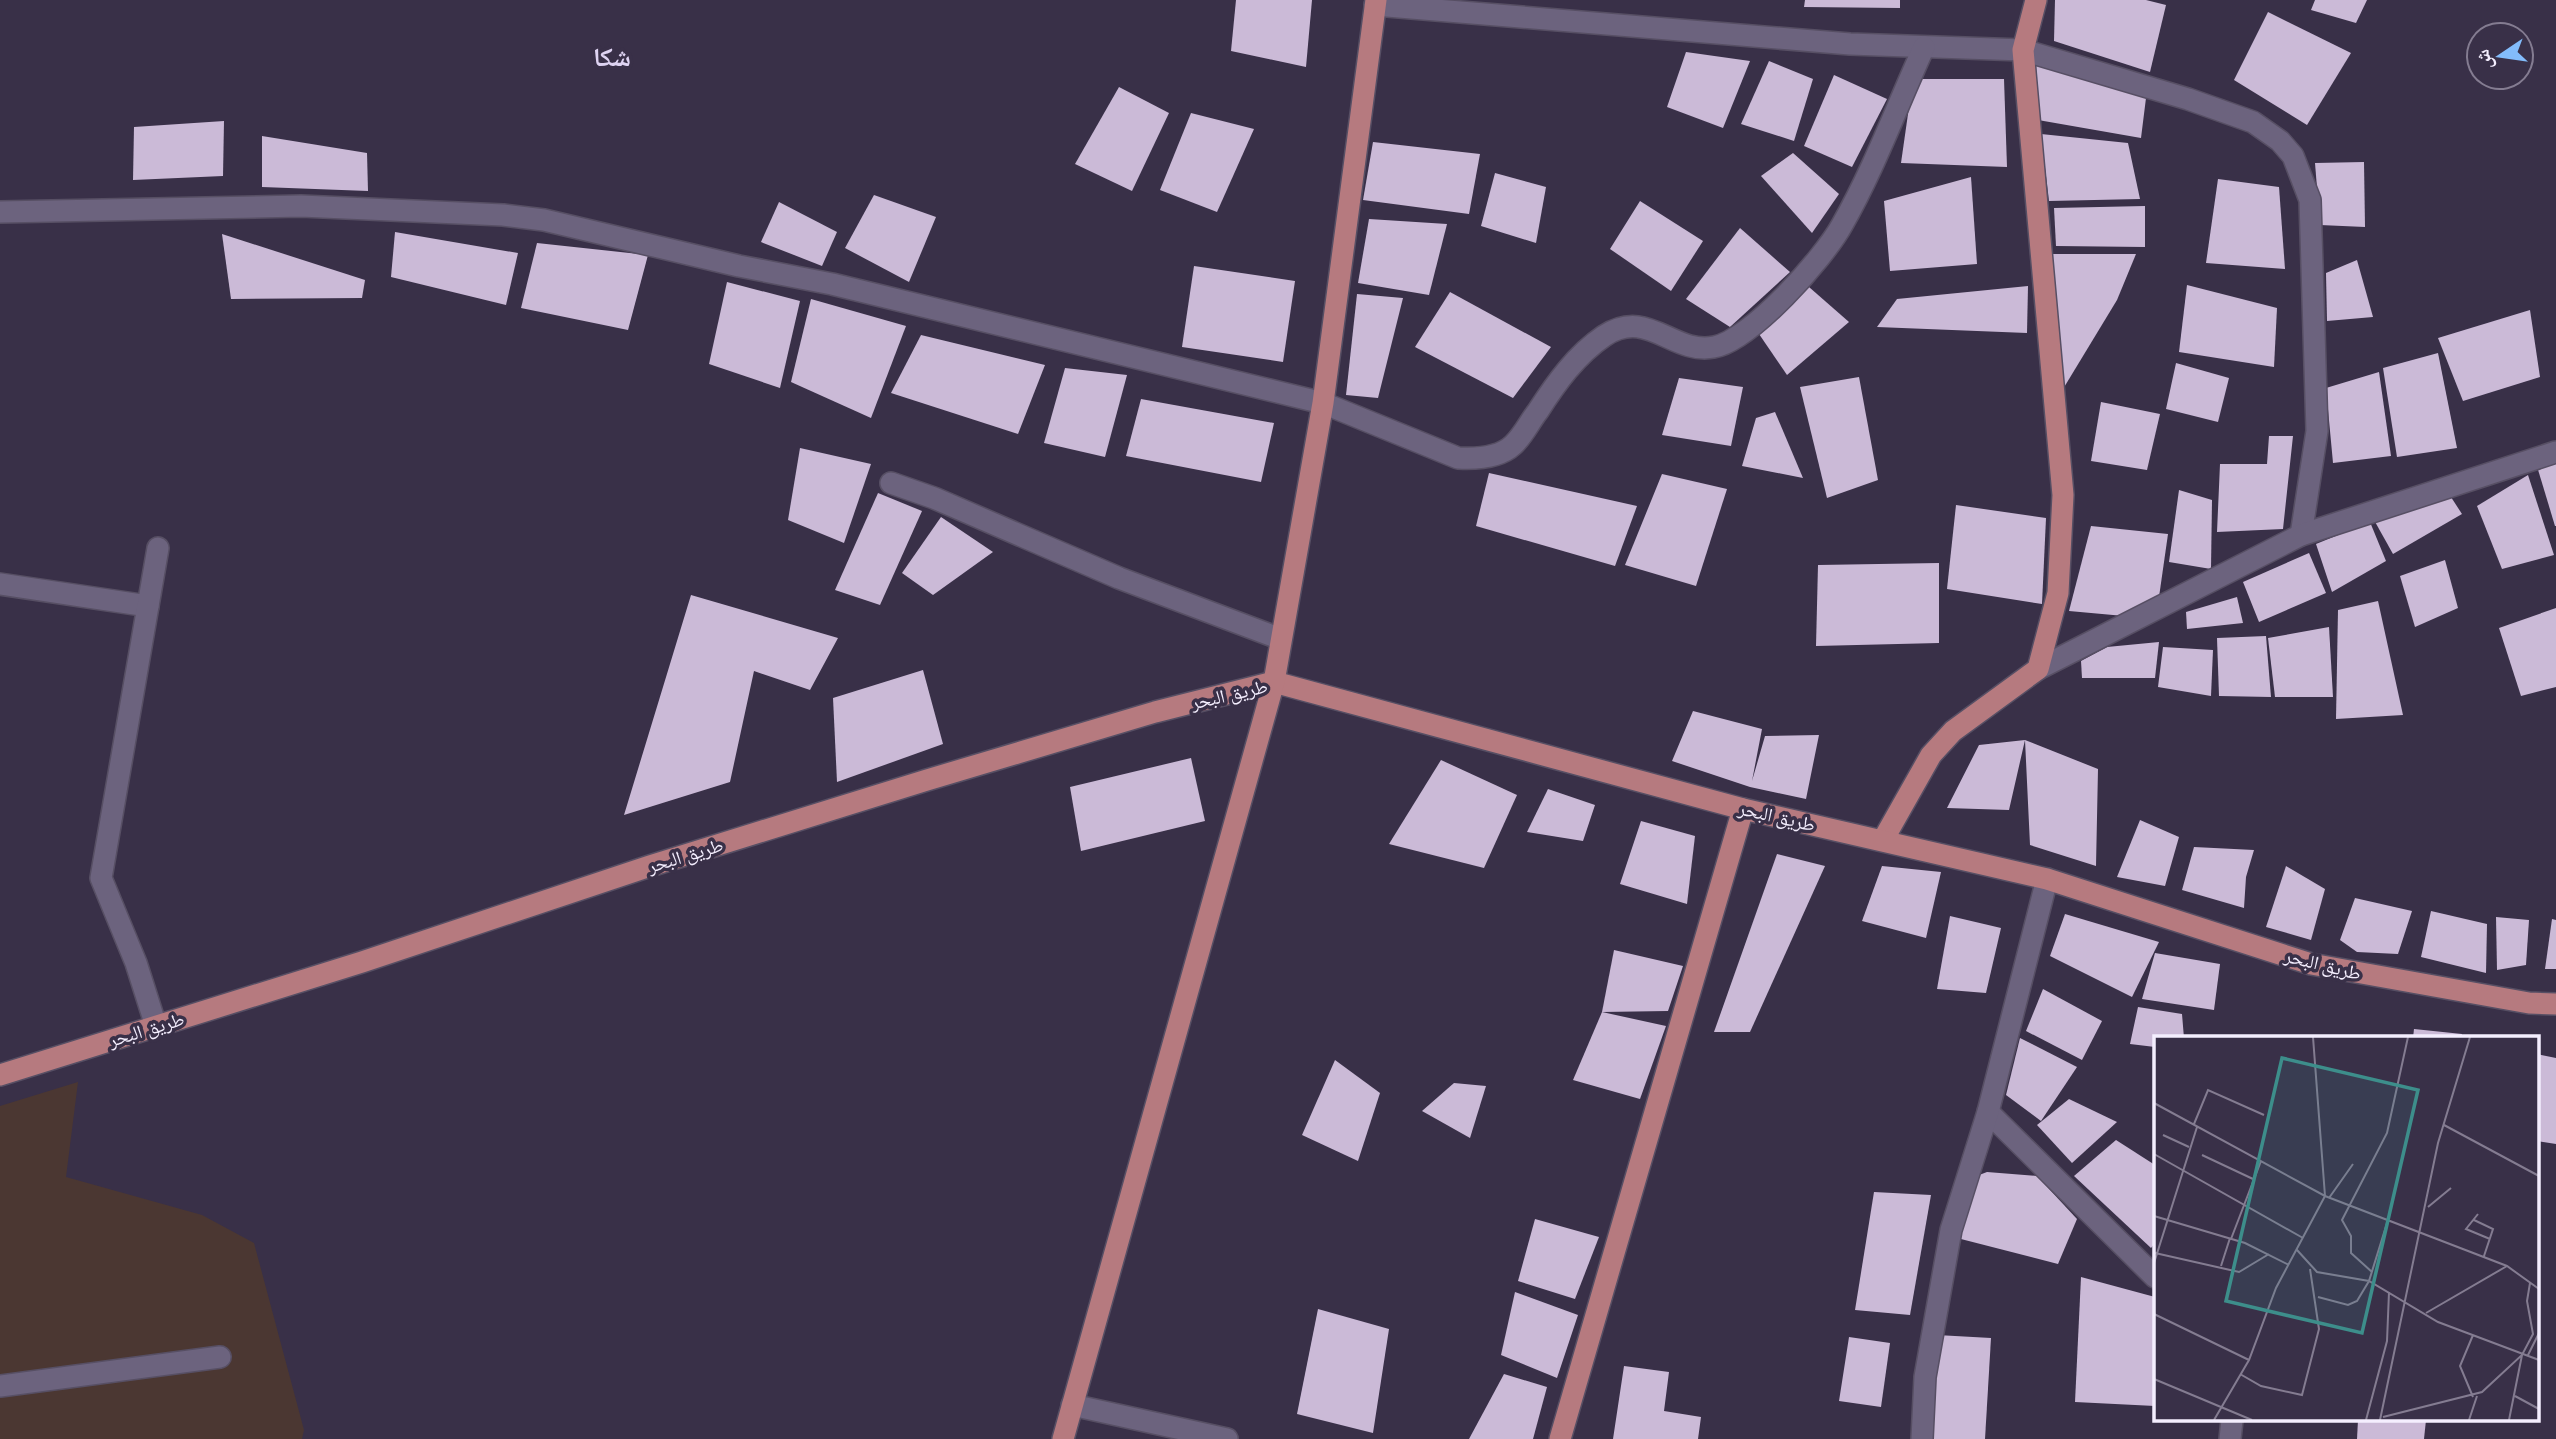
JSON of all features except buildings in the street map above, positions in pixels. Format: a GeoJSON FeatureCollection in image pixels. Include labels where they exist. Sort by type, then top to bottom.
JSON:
{"type":"FeatureCollection","features":[{"type":"Feature","properties":{"kind":"main road"},"geometry":{"type":"LineString","coordinates":[[1883,840],[1931,755],[1952,731],[2038,670],[2058,593],[2063,495],[2023,50],[2036,0]]}},
{"type":"Feature","properties":{"kind":"main road"},"geometry":{"type":"LineString","coordinates":[[1063,1439],[1274,682],[1323,402],[1376,2]]}},
{"type":"Feature","properties":{"kind":"main road","name":"طريق البحر"},"geometry":{"type":"LineString","coordinates":[[0,1074],[914,784],[1155,712],[1274,682],[1743,808],[2047,879],[2311,964],[2529,1003],[2556,1004]]}},
{"type":"Feature","properties":{"kind":"main road"},"geometry":{"type":"LineString","coordinates":[[1560,1439],[1743,808]]}},
{"type":"Feature","properties":{"kind":"street"},"geometry":{"type":"LineString","coordinates":[[1376,2],[1690,32],[1924,47],[2023,50],[2188,99],[2253,122],[2280,141],[2293,156],[2310,200],[2317,431],[2301,535]]}},
{"type":"Feature","properties":{"kind":"street"},"geometry":{"type":"LineString","coordinates":[[0,212],[301,206],[503,215],[544,220],[739,266],[832,284],[1323,402],[1458,458],[1479,460],[1513,446],[1562,374],[1615,330],[1633,326],[1650,328],[1690,346],[1712,348],[1732,342],[1783,298],[1842,227],[1924,47]]}},
{"type":"Feature","properties":{"kind":"street"},"geometry":{"type":"LineString","coordinates":[[2038,670],[2301,535],[2556,452]]}},
{"type":"Feature","properties":{"kind":"street"},"geometry":{"type":"LineString","coordinates":[[891,483],[934,498],[1119,578],[1281,639]]}},
{"type":"Feature","properties":{"kind":"street"},"geometry":{"type":"LineString","coordinates":[[156,1026],[136,962],[101,878],[158,548]]}},
{"type":"Feature","properties":{"kind":"street"},"geometry":{"type":"LineString","coordinates":[[0,584],[148,606]]}},
{"type":"Feature","properties":{"kind":"street"},"geometry":{"type":"LineString","coordinates":[[1922,1439],[1925,1377],[1951,1230],[1988,1112],[2047,879]]}},
{"type":"Feature","properties":{"kind":"street"},"geometry":{"type":"LineString","coordinates":[[1988,1112],[2154,1276]]}},
{"type":"Feature","properties":{"kind":"street"},"geometry":{"type":"LineString","coordinates":[[0,1386],[220,1357]]}},
{"type":"Feature","properties":{"kind":"street"},"geometry":{"type":"LineString","coordinates":[[1072,1405],[1227,1439]]}},
{"type":"Feature","properties":{"kind":"shaded area"},"geometry":{"type":"Polygon","coordinates":[[[78,1082],[66,1177],[202,1215],[254,1243],[304,1430],[302,1439],[0,1439],[0,1106],[78,1082]]]}},
{"type":"Feature","properties":{"kind":"district","name":"شكا"},"geometry":{"type":"Point","coordinates":[612,57]}}]}
